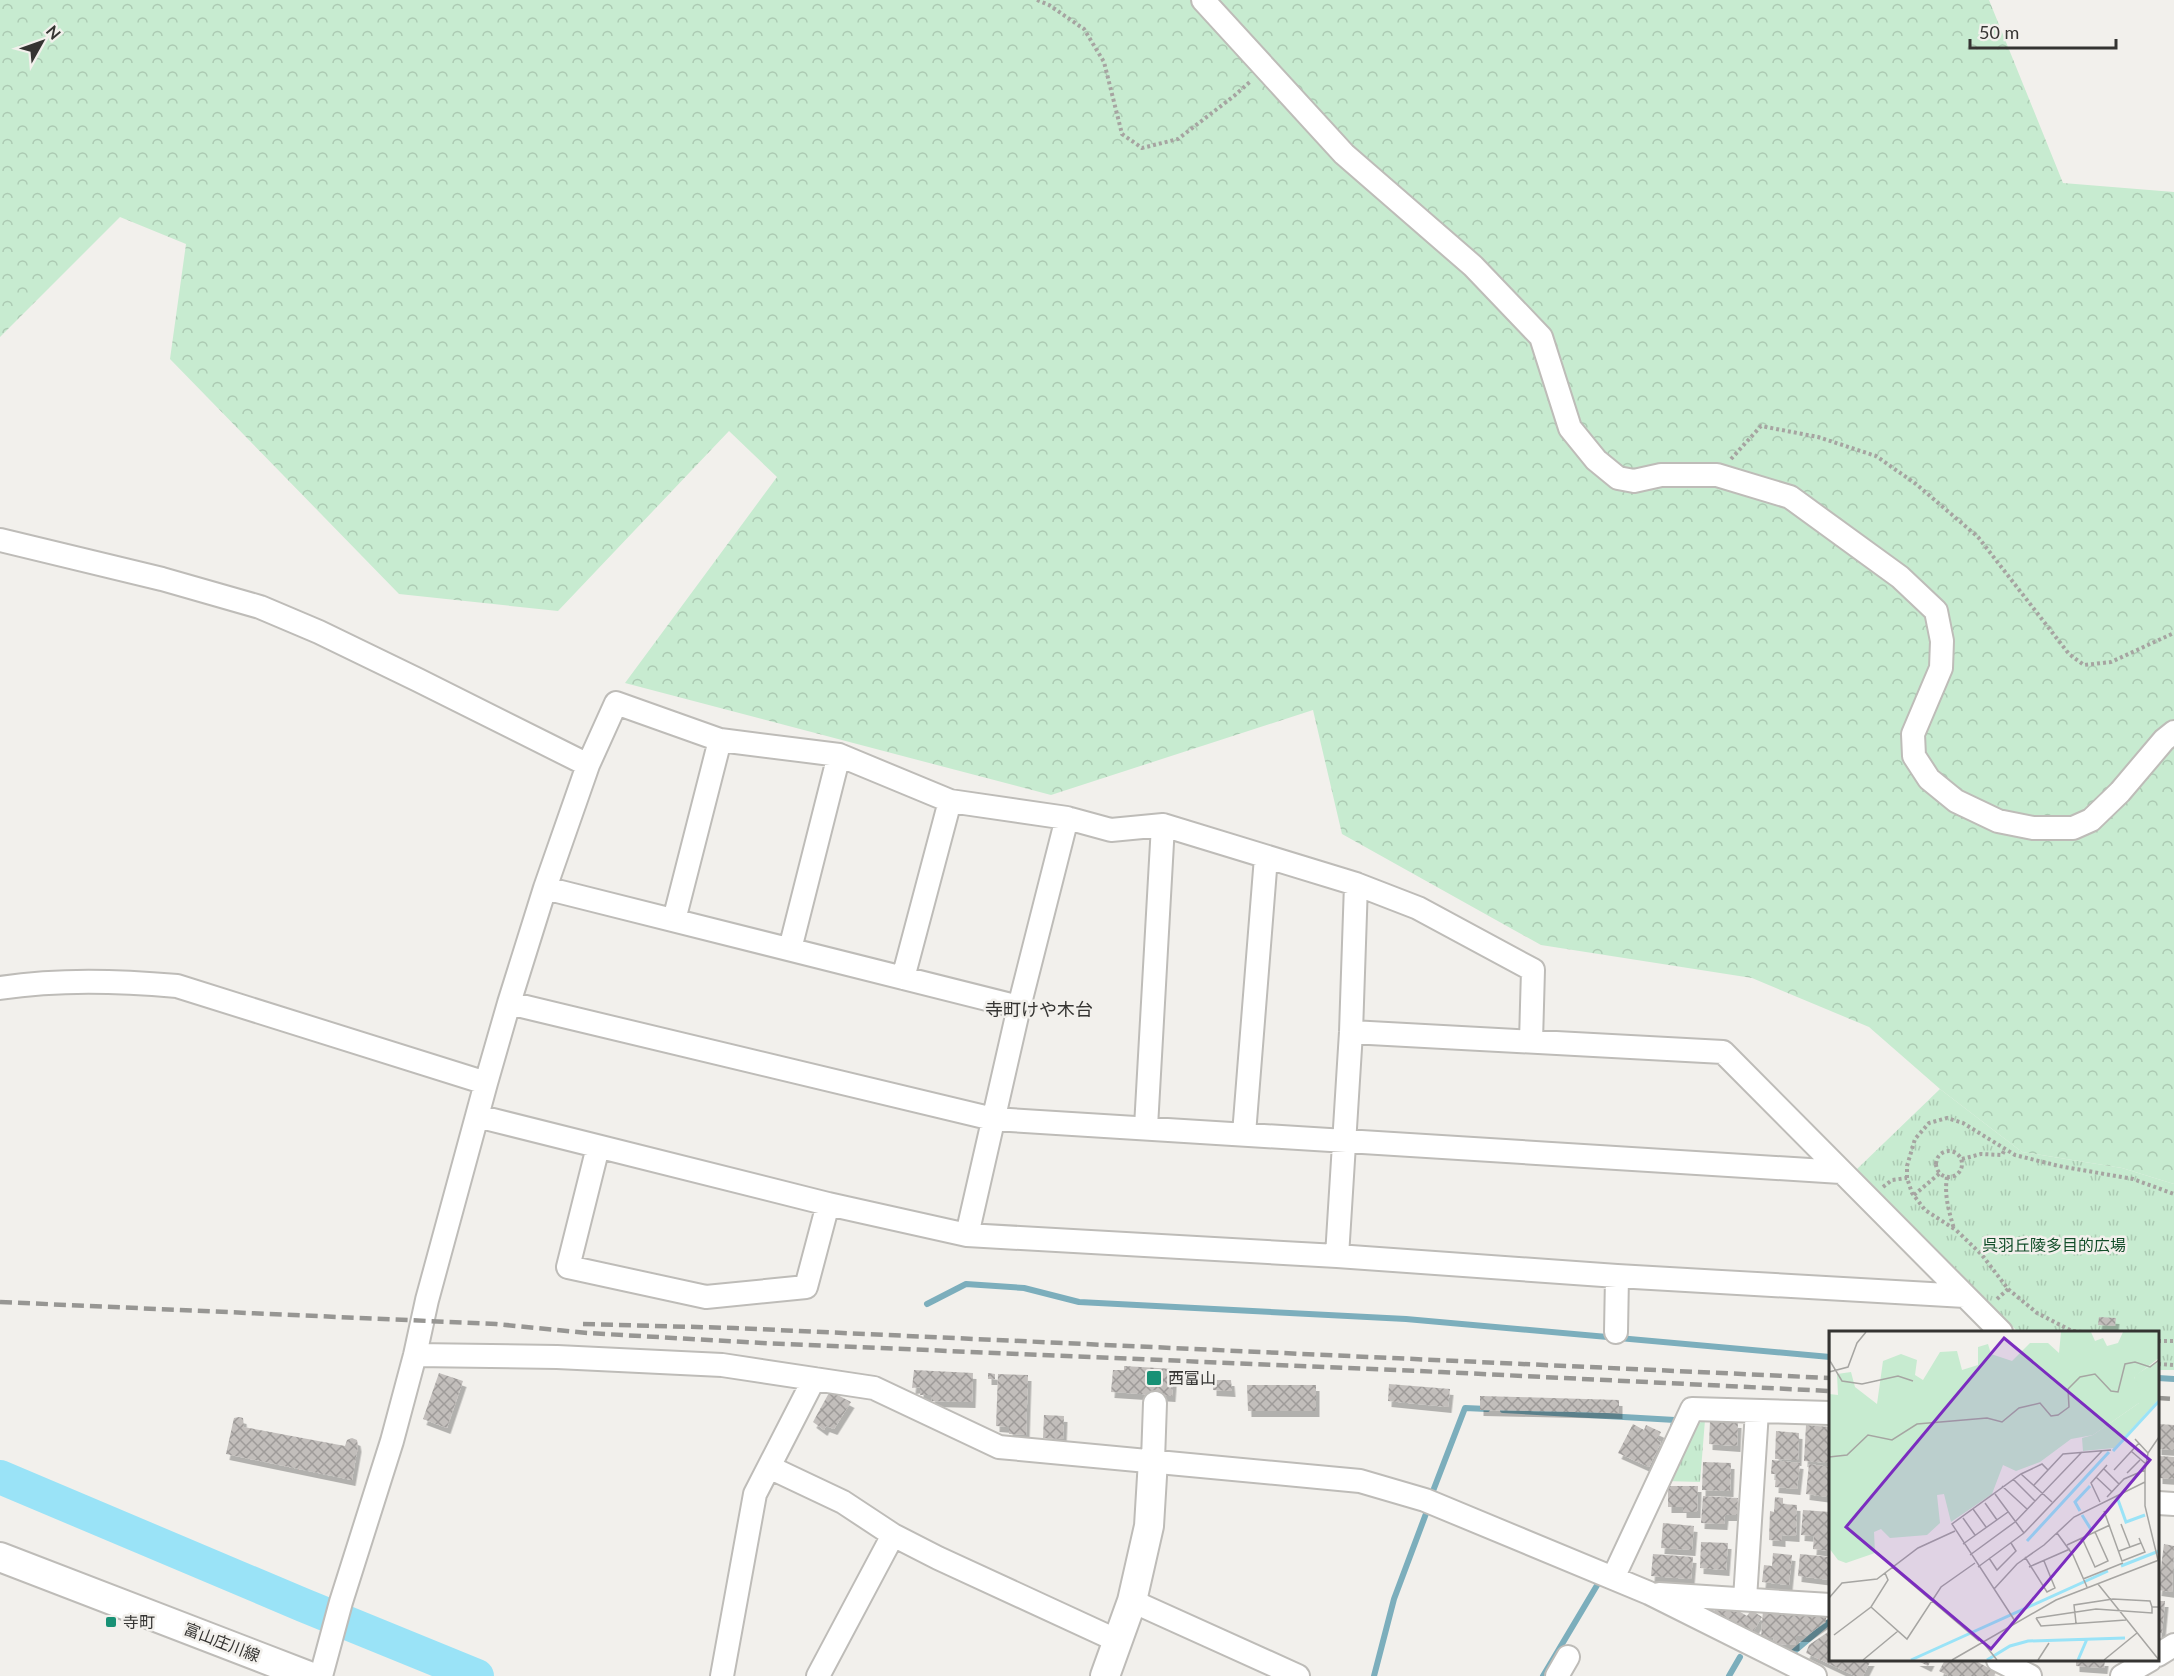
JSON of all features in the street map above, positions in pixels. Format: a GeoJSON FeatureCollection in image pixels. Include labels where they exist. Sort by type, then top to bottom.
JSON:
{"type":"FeatureCollection","features":[{"type":"Feature","properties":{"kind":"main road"},"geometry":{"type":"LineString","coordinates":[[1105,1676],[1132,1602],[1149,1526],[1153,1460]]}},
{"type":"Feature","properties":{"kind":"main road","name":"富山庄川線"},"geometry":{"type":"LineString","coordinates":[[0,1557],[309,1676]]}},
{"type":"Feature","properties":{"kind":"street"},"geometry":{"type":"LineString","coordinates":[[1203,0],[1344,154],[1473,266],[1541,337],[1570,428],[1596,460],[1618,478],[1634,481],[1661,475],[1717,476],[1790,497],[1900,577],[1936,611],[1942,641],[1941,668],[1913,734],[1914,756],[1929,779],[1956,801],[1998,820],[2033,828],[2073,828],[2091,820],[2120,792],[2164,740],[2174,732]]}},
{"type":"Feature","properties":{"kind":"street"},"geometry":{"type":"LineString","coordinates":[[0,540],[94,562],[260,607],[319,632],[588,765]]}},
{"type":"Feature","properties":{"kind":"street"},"geometry":{"type":"LineString","coordinates":[[321,1676],[341,1602],[392,1441],[415,1356],[427,1300],[509,1003],[545,888],[588,765],[616,703],[720,741],[838,755],[951,801],[1067,818],[1111,830],[1163,825],[1356,884],[1418,908],[1533,970],[1531,1041]]}},
{"type":"Feature","properties":{"kind":"street"},"geometry":{"type":"LineString","coordinates":[[674,920],[720,741]]}},
{"type":"Feature","properties":{"kind":"street"},"geometry":{"type":"LineString","coordinates":[[790,949],[838,755]]}},
{"type":"Feature","properties":{"kind":"street"},"geometry":{"type":"LineString","coordinates":[[903,978],[951,801]]}},
{"type":"Feature","properties":{"kind":"street"},"geometry":{"type":"LineString","coordinates":[[967,1234],[1019,1006],[1067,818]]}},
{"type":"Feature","properties":{"kind":"street"},"geometry":{"type":"LineString","coordinates":[[1146,1127],[1163,825]]}},
{"type":"Feature","properties":{"kind":"street"},"geometry":{"type":"LineString","coordinates":[[1244,1134],[1266,857]]}},
{"type":"Feature","properties":{"kind":"street"},"geometry":{"type":"LineString","coordinates":[[1337,1256],[1351,1032],[1356,884]]}},
{"type":"Feature","properties":{"kind":"street"},"geometry":{"type":"LineString","coordinates":[[545,888],[1019,1006]]}},
{"type":"Feature","properties":{"kind":"street"},"geometry":{"type":"LineString","coordinates":[[0,988],[38,982],[129,982],[177,986],[486,1083]]}},
{"type":"Feature","properties":{"kind":"street"},"geometry":{"type":"LineString","coordinates":[[509,1003],[993,1119],[1841,1172]]}},
{"type":"Feature","properties":{"kind":"street"},"geometry":{"type":"LineString","coordinates":[[1351,1032],[1723,1052],[2000,1331]]}},
{"type":"Feature","properties":{"kind":"street"},"geometry":{"type":"LineString","coordinates":[[477,1116],[828,1204],[967,1234],[1965,1296]]}},
{"type":"Feature","properties":{"kind":"street"},"geometry":{"type":"LineString","coordinates":[[598,1147],[568,1267],[706,1297],[806,1287],[828,1204]]}},
{"type":"Feature","properties":{"kind":"street"},"geometry":{"type":"LineString","coordinates":[[1616,1332],[1617,1276]]}},
{"type":"Feature","properties":{"kind":"street"},"geometry":{"type":"LineString","coordinates":[[415,1356],[557,1357],[722,1365],[874,1388],[999,1447],[1360,1481],[1425,1500],[1649,1593],[1815,1676]]}},
{"type":"Feature","properties":{"kind":"street"},"geometry":{"type":"LineString","coordinates":[[722,1676],[755,1494],[814,1379]]}},
{"type":"Feature","properties":{"kind":"street"},"geometry":{"type":"LineString","coordinates":[[1153,1460],[1155,1403]]}},
{"type":"Feature","properties":{"kind":"street"},"geometry":{"type":"LineString","coordinates":[[1613,1578],[1692,1409],[1829,1413]]}},
{"type":"Feature","properties":{"kind":"street"},"geometry":{"type":"LineString","coordinates":[[1745,1599],[1757,1411]]}},
{"type":"Feature","properties":{"kind":"street"},"geometry":{"type":"LineString","coordinates":[[769,1467],[843,1502],[893,1535],[938,1558],[1118,1641]]}},
{"type":"Feature","properties":{"kind":"street"},"geometry":{"type":"LineString","coordinates":[[2159,1503],[2174,1504]]}},
{"type":"Feature","properties":{"kind":"street"},"geometry":{"type":"LineString","coordinates":[[818,1676],[893,1535]]}},
{"type":"Feature","properties":{"kind":"street"},"geometry":{"type":"LineString","coordinates":[[1649,1593],[1829,1605]]}},
{"type":"Feature","properties":{"kind":"street"},"geometry":{"type":"LineString","coordinates":[[1132,1602],[1262,1669],[1298,1676]]}},
{"type":"Feature","properties":{"kind":"street"},"geometry":{"type":"LineString","coordinates":[[2159,1654],[2174,1645]]}},
{"type":"Feature","properties":{"kind":"street"},"geometry":{"type":"LineString","coordinates":[[2002,1661],[2030,1676]]}},
{"type":"Feature","properties":{"kind":"street"},"geometry":{"type":"LineString","coordinates":[[2126,1669],[2145,1661]]}},
{"type":"Feature","properties":{"kind":"path"},"geometry":{"type":"LineString","coordinates":[[1036,0],[1048,5],[1084,29],[1104,62],[1122,134],[1142,148],[1178,139],[1234,96],[1265,67]]}},
{"type":"Feature","properties":{"kind":"path"},"geometry":{"type":"LineString","coordinates":[[1717,476],[1761,426],[1818,437],[1875,456],[1916,484],[1978,537],[2069,654],[2084,665],[2111,662],[2174,633]]}},
{"type":"Feature","properties":{"kind":"path"},"geometry":{"type":"LineString","coordinates":[[2077,1331],[2037,1313],[2008,1289],[1982,1255],[1954,1229],[1925,1210],[1914,1195],[1907,1178],[1907,1166],[1915,1139],[1929,1123],[1947,1118],[1963,1123],[2015,1155],[2059,1166],[2133,1179],[2174,1194]]}},
{"type":"Feature","properties":{"kind":"path"},"geometry":{"type":"LineString","coordinates":[[1962,1159],[1981,1154],[2002,1155],[2005,1149]]}},
{"type":"Feature","properties":{"kind":"path"},"geometry":{"type":"LineString","coordinates":[[1943,1152],[1957,1153],[1962,1159],[1960,1173],[1952,1177],[1940,1173],[1937,1158],[1943,1152]]}},
{"type":"Feature","properties":{"kind":"path"},"geometry":{"type":"LineString","coordinates":[[1914,1195],[1940,1173]]}},
{"type":"Feature","properties":{"kind":"path"},"geometry":{"type":"LineString","coordinates":[[1947,1177],[1945,1188],[1947,1204],[1954,1229]]}},
{"type":"Feature","properties":{"kind":"path"},"geometry":{"type":"LineString","coordinates":[[2159,1364],[2174,1365]]}},
{"type":"Feature","properties":{"kind":"green space"},"geometry":{"type":"Polygon","coordinates":[[[0,0],[1989,0],[2063,183],[2174,192],[2174,1184],[2122,1168],[2022,1152],[1940,1089],[1869,1027],[1752,978],[1541,945],[1342,834],[1313,710],[1051,795],[625,683],[777,477],[729,431],[558,611],[399,594],[170,359],[186,244],[120,217],[0,337],[0,0]]]}},
{"type":"Feature","properties":{"kind":"green space","name":"呉羽丘陵多目的広場"},"geometry":{"type":"Polygon","coordinates":[[[1940,1089],[2022,1152],[2122,1168],[2174,1184],[2174,1370],[2159,1370],[2159,1331],[2017,1331],[1857,1169],[1940,1089]]]}},
{"type":"Feature","properties":{"kind":"green space"},"geometry":{"type":"Polygon","coordinates":[[[1705,1420],[1700,1482],[1666,1481],[1689,1428],[1705,1420]]]}},
{"type":"Feature","properties":{"kind":"building"},"geometry":{"type":"Polygon","coordinates":[[[2099,1317],[2116,1318],[2115,1326],[2098,1325],[2099,1317]]]}},
{"type":"Feature","properties":{"kind":"building"},"geometry":{"type":"Polygon","coordinates":[[[1124,1366],[1174,1369],[1172,1396],[1111,1392],[1113,1370],[1124,1370],[1124,1366]]]}},
{"type":"Feature","properties":{"kind":"building"},"geometry":{"type":"Polygon","coordinates":[[[914,1370],[973,1373],[972,1402],[932,1401],[931,1395],[920,1395],[920,1387],[912,1388],[914,1370]]]}},
{"type":"Feature","properties":{"kind":"building"},"geometry":{"type":"Polygon","coordinates":[[[439,1373],[463,1381],[447,1428],[423,1419],[439,1373]]]}},
{"type":"Feature","properties":{"kind":"building"},"geometry":{"type":"Polygon","coordinates":[[[988,1373],[995,1374],[995,1379],[988,1379],[988,1373]]]}},
{"type":"Feature","properties":{"kind":"building"},"geometry":{"type":"Polygon","coordinates":[[[998,1374],[1028,1375],[1026,1435],[1009,1434],[1009,1427],[996,1426],[998,1374]]]}},
{"type":"Feature","properties":{"kind":"building"},"geometry":{"type":"Polygon","coordinates":[[[1213,1380],[1231,1380],[1232,1391],[1213,1390],[1213,1380]]]}},
{"type":"Feature","properties":{"kind":"building"},"geometry":{"type":"Polygon","coordinates":[[[1389,1384],[1450,1389],[1448,1407],[1388,1401],[1389,1384]]]}},
{"type":"Feature","properties":{"kind":"building"},"geometry":{"type":"Polygon","coordinates":[[[1247,1385],[1316,1385],[1316,1411],[1248,1411],[1247,1385]]]}},
{"type":"Feature","properties":{"kind":"building"},"geometry":{"type":"Polygon","coordinates":[[[830,1391],[851,1402],[834,1429],[826,1426],[824,1430],[813,1422],[830,1391]]]}},
{"type":"Feature","properties":{"kind":"building"},"geometry":{"type":"Polygon","coordinates":[[[1480,1396],[1619,1400],[1619,1413],[1480,1410],[1480,1396]]]}},
{"type":"Feature","properties":{"kind":"building"},"geometry":{"type":"Polygon","coordinates":[[[1044,1415],[1064,1416],[1063,1439],[1043,1438],[1044,1415]]]}},
{"type":"Feature","properties":{"kind":"building"},"geometry":{"type":"Polygon","coordinates":[[[234,1418],[243,1418],[244,1427],[345,1446],[347,1440],[352,1438],[357,1440],[352,1480],[226,1454],[234,1418]]]}},
{"type":"Feature","properties":{"kind":"building"},"geometry":{"type":"Polygon","coordinates":[[[1710,1421],[1738,1422],[1737,1446],[1709,1444],[1710,1421]]]}},
{"type":"Feature","properties":{"kind":"building"},"geometry":{"type":"Polygon","coordinates":[[[1633,1424],[1644,1430],[1646,1425],[1661,1432],[1657,1440],[1661,1442],[1649,1467],[1618,1453],[1633,1424]]]}},
{"type":"Feature","properties":{"kind":"building"},"geometry":{"type":"Polygon","coordinates":[[[2159,1424],[2174,1425],[2174,1450],[2159,1449],[2159,1424]]]}},
{"type":"Feature","properties":{"kind":"building"},"geometry":{"type":"Polygon","coordinates":[[[1806,1425],[1829,1427],[1829,1463],[1804,1461],[1806,1425]]]}},
{"type":"Feature","properties":{"kind":"building"},"geometry":{"type":"Polygon","coordinates":[[[1776,1431],[1799,1433],[1798,1460],[1775,1459],[1776,1431]]]}},
{"type":"Feature","properties":{"kind":"building"},"geometry":{"type":"Polygon","coordinates":[[[2159,1456],[2174,1457],[2174,1479],[2159,1478],[2159,1456]]]}},
{"type":"Feature","properties":{"kind":"building"},"geometry":{"type":"Polygon","coordinates":[[[1772,1460],[1800,1463],[1797,1489],[1775,1487],[1776,1474],[1771,1474],[1772,1460]]]}},
{"type":"Feature","properties":{"kind":"building"},"geometry":{"type":"Polygon","coordinates":[[[1703,1462],[1731,1463],[1730,1491],[1702,1490],[1703,1462]]]}},
{"type":"Feature","properties":{"kind":"building"},"geometry":{"type":"Polygon","coordinates":[[[1809,1464],[1829,1467],[1829,1497],[1806,1494],[1809,1464]]]}},
{"type":"Feature","properties":{"kind":"building"},"geometry":{"type":"Polygon","coordinates":[[[1668,1486],[1698,1486],[1697,1512],[1683,1512],[1683,1507],[1668,1507],[1668,1486]]]}},
{"type":"Feature","properties":{"kind":"building"},"geometry":{"type":"Polygon","coordinates":[[[1703,1496],[1738,1498],[1737,1515],[1725,1515],[1724,1524],[1701,1523],[1703,1496]]]}},
{"type":"Feature","properties":{"kind":"building"},"geometry":{"type":"Polygon","coordinates":[[[1775,1497],[1783,1498],[1783,1504],[1797,1505],[1796,1536],[1782,1535],[1782,1541],[1769,1540],[1770,1511],[1774,1512],[1775,1497]]]}},
{"type":"Feature","properties":{"kind":"building"},"geometry":{"type":"Polygon","coordinates":[[[1803,1510],[1829,1512],[1829,1551],[1813,1549],[1814,1536],[1801,1535],[1803,1510]]]}},
{"type":"Feature","properties":{"kind":"building"},"geometry":{"type":"Polygon","coordinates":[[[1663,1523],[1694,1526],[1692,1550],[1661,1548],[1663,1523]]]}},
{"type":"Feature","properties":{"kind":"building"},"geometry":{"type":"Polygon","coordinates":[[[1701,1542],[1728,1543],[1726,1570],[1700,1568],[1701,1542]]]}},
{"type":"Feature","properties":{"kind":"building"},"geometry":{"type":"Polygon","coordinates":[[[2164,1544],[2174,1546],[2172,1592],[2159,1590],[2164,1544]]]}},
{"type":"Feature","properties":{"kind":"building"},"geometry":{"type":"Polygon","coordinates":[[[1773,1553],[1792,1555],[1789,1585],[1762,1582],[1764,1565],[1772,1566],[1773,1553]]]}},
{"type":"Feature","properties":{"kind":"building"},"geometry":{"type":"Polygon","coordinates":[[[1653,1554],[1693,1557],[1691,1579],[1651,1576],[1653,1554]]]}},
{"type":"Feature","properties":{"kind":"building"},"geometry":{"type":"Polygon","coordinates":[[[1800,1554],[1829,1557],[1829,1580],[1798,1576],[1800,1554]]]}},
{"type":"Feature","properties":{"kind":"building"},"geometry":{"type":"Polygon","coordinates":[[[2159,1601],[2165,1601],[2162,1633],[2159,1632],[2159,1601]]]}},
{"type":"Feature","properties":{"kind":"building"},"geometry":{"type":"Polygon","coordinates":[[[1715,1610],[1735,1612],[1737,1610],[1747,1616],[1751,1610],[1762,1617],[1751,1635],[1711,1617],[1715,1610]]]}},
{"type":"Feature","properties":{"kind":"building"},"geometry":{"type":"Polygon","coordinates":[[[1763,1610],[1826,1614],[1826,1622],[1806,1636],[1796,1636],[1796,1645],[1773,1644],[1774,1638],[1761,1637],[1763,1610]]]}},
{"type":"Feature","properties":{"kind":"building"},"geometry":{"type":"Polygon","coordinates":[[[1828,1632],[1829,1661],[1870,1661],[1863,1676],[1855,1676],[1806,1653],[1809,1645],[1828,1632]]]}},
{"type":"Feature","properties":{"kind":"building"},"geometry":{"type":"Polygon","coordinates":[[[1918,1661],[1930,1661],[1928,1666],[1918,1661]]]}},
{"type":"Feature","properties":{"kind":"building"},"geometry":{"type":"Polygon","coordinates":[[[1944,1661],[1976,1661],[1996,1672],[1994,1676],[1949,1676],[1939,1671],[1944,1661]]]}},
{"type":"Feature","properties":{"kind":"building"},"geometry":{"type":"Polygon","coordinates":[[[2076,1661],[2105,1661],[2104,1668],[2076,1666],[2076,1661]]]}},
{"type":"Feature","properties":{"kind":"waterway"},"geometry":{"type":"LineString","coordinates":[[927,1304],[966,1284],[1024,1288],[1079,1302],[1406,1319],[1829,1357]]}},
{"type":"Feature","properties":{"kind":"waterway"},"geometry":{"type":"LineString","coordinates":[[2159,1378],[2174,1379]]}},
{"type":"Feature","properties":{"kind":"waterway"},"geometry":{"type":"LineString","coordinates":[[1433,1491],[1465,1408],[1487,1409]]}},
{"type":"Feature","properties":{"kind":"waterway"},"geometry":{"type":"LineString","coordinates":[[1503,1410],[1675,1420],[1673,1426]]}},
{"type":"Feature","properties":{"kind":"waterway"},"geometry":{"type":"LineString","coordinates":[[0,1477],[477,1676]]}},
{"type":"Feature","properties":{"kind":"waterway"},"geometry":{"type":"LineString","coordinates":[[1374,1676],[1394,1599],[1427,1511]]}},
{"type":"Feature","properties":{"kind":"waterway"},"geometry":{"type":"LineString","coordinates":[[1543,1676],[1599,1582]]}},
{"type":"Feature","properties":{"kind":"waterway"},"geometry":{"type":"LineString","coordinates":[[1786,1654],[1790,1655],[1829,1622]]}},
{"type":"Feature","properties":{"kind":"waterway"},"geometry":{"type":"LineString","coordinates":[[1729,1676],[1740,1657]]}},
{"type":"Feature","properties":{"kind":"railway"},"geometry":{"type":"LineString","coordinates":[[0,1302],[496,1324],[587,1333],[762,1343],[1829,1391]]}},
{"type":"Feature","properties":{"kind":"railway"},"geometry":{"type":"LineString","coordinates":[[583,1324],[734,1328],[1829,1378]]}},
{"type":"Feature","properties":{"kind":"railway"},"geometry":{"type":"LineString","coordinates":[[2159,1398],[2174,1399]]}},
{"type":"Feature","properties":{"kind":"place","name":"西富山"},"geometry":{"type":"Point","coordinates":[1154,1378]}},
{"type":"Feature","properties":{"kind":"place","name":"寺町"},"geometry":{"type":"Point","coordinates":[111,1622]}},
{"type":"Feature","properties":{"kind":"district","name":"寺町けや木台"},"geometry":{"type":"Point","coordinates":[1039,1010]}}]}
